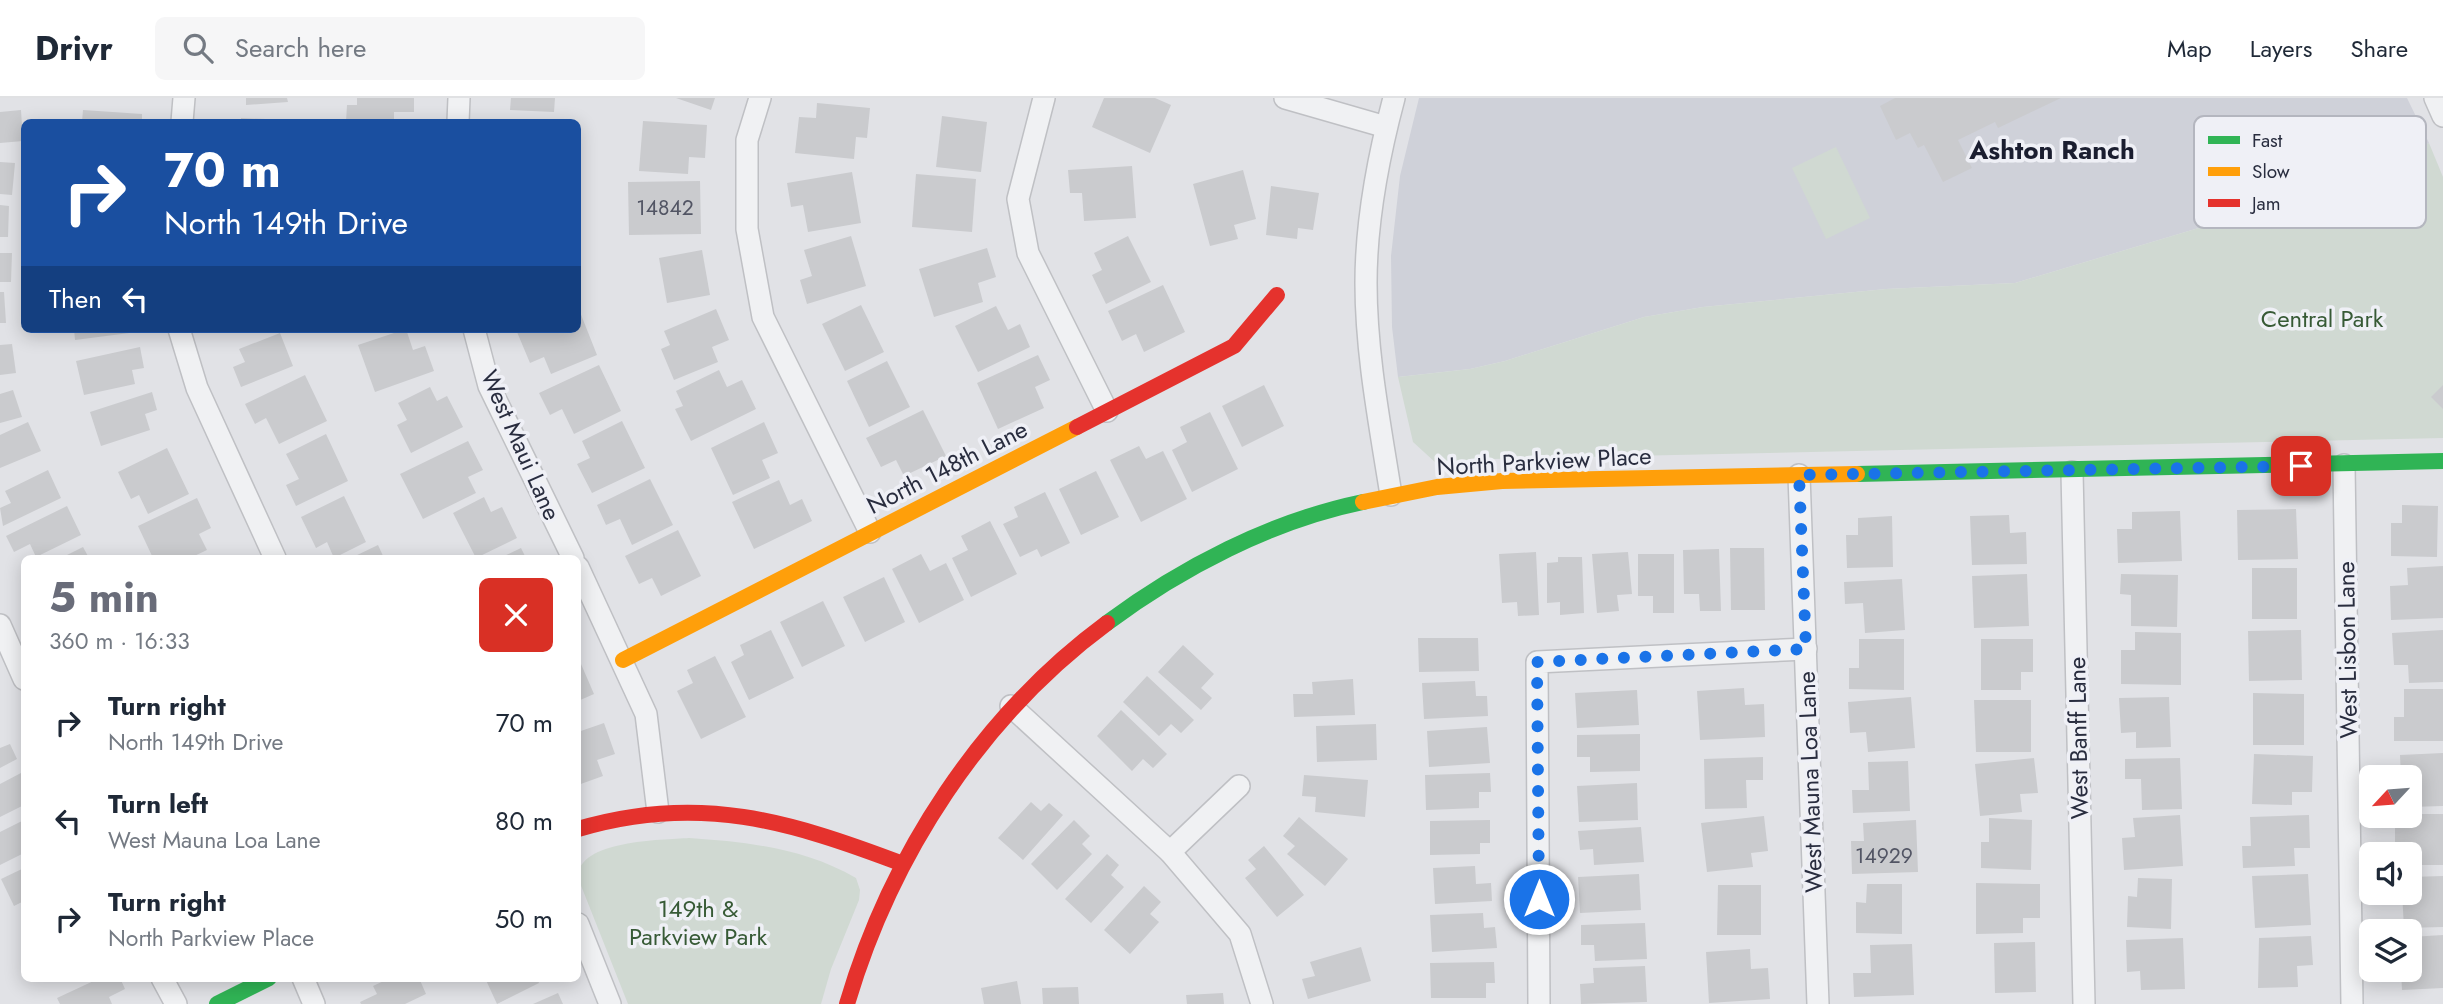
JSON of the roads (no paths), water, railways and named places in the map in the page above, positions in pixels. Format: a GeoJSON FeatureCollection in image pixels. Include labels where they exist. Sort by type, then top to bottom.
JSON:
{"type":"FeatureCollection","features":[{"type":"Feature","properties":{"kind":"street"},"geometry":{"type":"LineString","coordinates":[[183,119],[184,98]]}},
{"type":"Feature","properties":{"kind":"street"},"geometry":{"type":"LineString","coordinates":[[458,119],[459,98]]}},
{"type":"Feature","properties":{"kind":"street"},"geometry":{"type":"LineString","coordinates":[[760,98],[747,140],[747,229],[763,317],[870,532]]}},
{"type":"Feature","properties":{"kind":"street"},"geometry":{"type":"LineString","coordinates":[[1044,98],[1018,199],[1028,253],[1107,411]]}},
{"type":"Feature","properties":{"kind":"street"},"geometry":{"type":"LineString","coordinates":[[1285,98],[1386,127]]}},
{"type":"Feature","properties":{"kind":"street"},"geometry":{"type":"LineString","coordinates":[[1391,495],[1371,371],[1366,282],[1373,195],[1394,98]]}},
{"type":"Feature","properties":{"kind":"street"},"geometry":{"type":"LineString","coordinates":[[2435,98],[2443,116]]}},
{"type":"Feature","properties":{"kind":"street","name":"North 148th Lane"},"geometry":{"type":"LineString","coordinates":[[623,660],[1234,346],[1276,295]]}},
{"type":"Feature","properties":{"kind":"street"},"geometry":{"type":"LineString","coordinates":[[180,333],[197,388],[274,555]]}},
{"type":"Feature","properties":{"kind":"street","name":"West Maui Lane"},"geometry":{"type":"LineString","coordinates":[[475,333],[489,386],[572,555]]}},
{"type":"Feature","properties":{"kind":"street","name":"North Parkview Place"},"geometry":{"type":"LineString","coordinates":[[847,1004],[867,943],[903,863],[947,788],[1011,706],[1086,636],[1136,599],[1185,570],[1243,541],[1298,520],[1391,495],[1499,481],[2072,472],[2443,461]]}},
{"type":"Feature","properties":{"kind":"street","name":"West Lisbon Lane"},"geometry":{"type":"LineString","coordinates":[[2344,465],[2353,1004]]}},
{"type":"Feature","properties":{"kind":"street","name":"West Banff Lane"},"geometry":{"type":"LineString","coordinates":[[2072,472],[2084,1004]]}},
{"type":"Feature","properties":{"kind":"street","name":"West Mauna Loa Lane"},"geometry":{"type":"LineString","coordinates":[[1799,475],[1818,1004]]}},
{"type":"Feature","properties":{"kind":"street"},"geometry":{"type":"LineString","coordinates":[[581,573],[646,714],[658,813]]}},
{"type":"Feature","properties":{"kind":"street"},"geometry":{"type":"LineString","coordinates":[[0,625],[21,671]]}},
{"type":"Feature","properties":{"kind":"street"},"geometry":{"type":"LineString","coordinates":[[1539,1004],[1537,662],[1806,649]]}},
{"type":"Feature","properties":{"kind":"street"},"geometry":{"type":"LineString","coordinates":[[1011,706],[1170,852],[1240,934],[1262,1004]]}},
{"type":"Feature","properties":{"kind":"street"},"geometry":{"type":"LineString","coordinates":[[1170,852],[1239,786]]}},
{"type":"Feature","properties":{"kind":"street"},"geometry":{"type":"LineString","coordinates":[[581,829],[607,821],[658,813],[736,814],[771,820],[903,863]]}},
{"type":"Feature","properties":{"kind":"street"},"geometry":{"type":"LineString","coordinates":[[581,931],[610,1004]]}},
{"type":"Feature","properties":{"kind":"street"},"geometry":{"type":"LineString","coordinates":[[164,982],[176,1004]]}},
{"type":"Feature","properties":{"kind":"street"},"geometry":{"type":"LineString","coordinates":[[217,1004],[261,982]]}},
{"type":"Feature","properties":{"kind":"street"},"geometry":{"type":"LineString","coordinates":[[305,982],[314,1004]]}},
{"type":"Feature","properties":{"kind":"district","name":"Ashton Ranch"},"geometry":{"type":"Point","coordinates":[2052,150]}},
{"type":"Feature","properties":{"kind":"park label","name":"Central Park"},"geometry":{"type":"Point","coordinates":[2322,318]}},
{"type":"Feature","properties":{"kind":"park label","name":"149th & Parkview Park"},"geometry":{"type":"Point","coordinates":[698,922]}}]}
